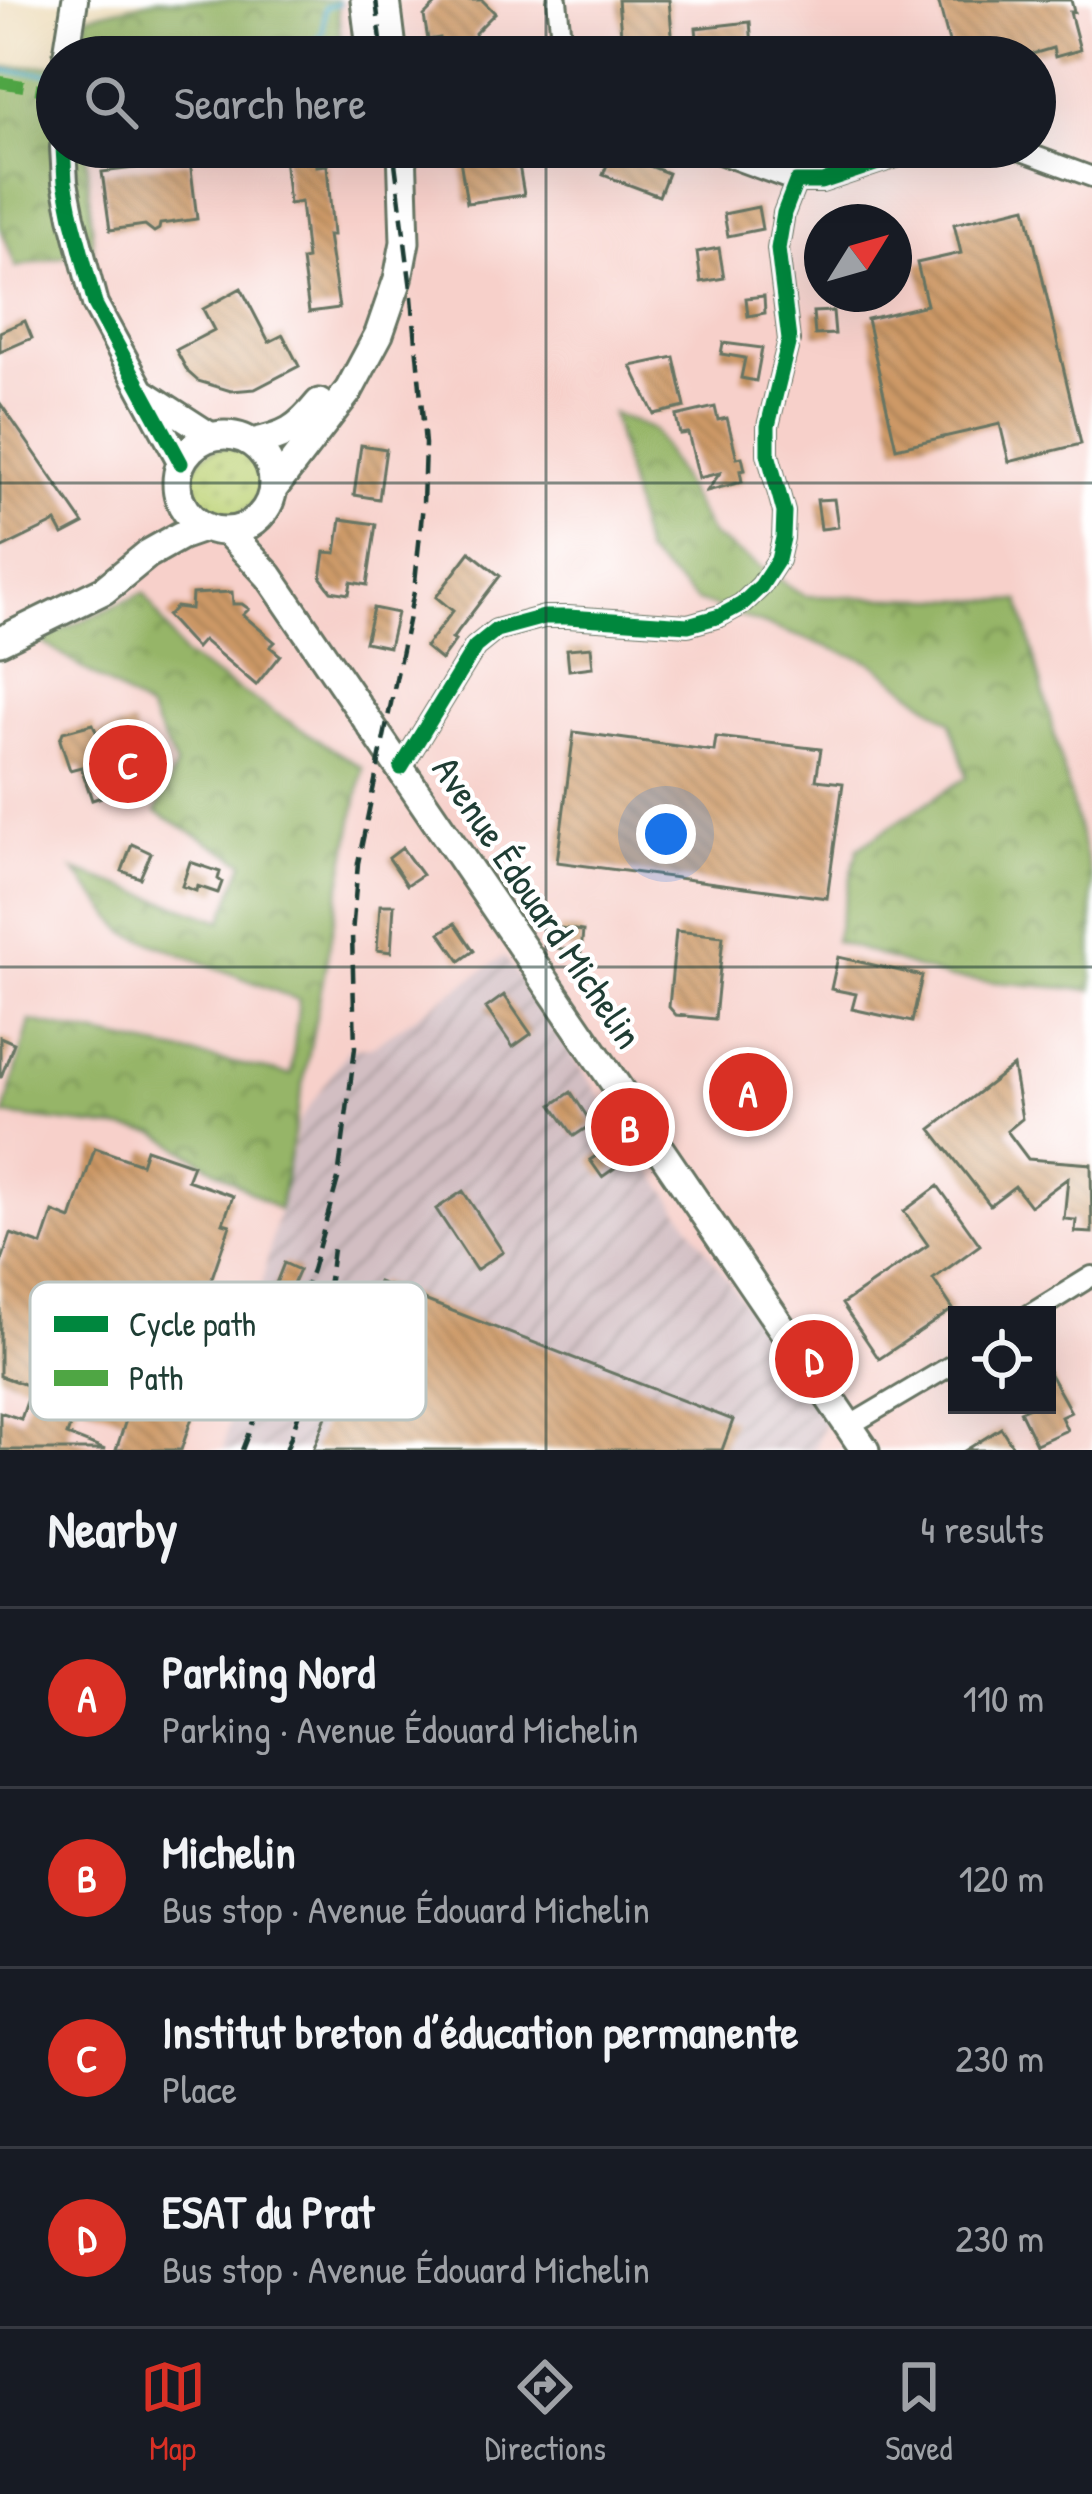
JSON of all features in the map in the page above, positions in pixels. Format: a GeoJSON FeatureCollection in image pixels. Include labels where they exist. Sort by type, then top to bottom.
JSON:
{"type":"FeatureCollection","features":[{"type":"Feature","properties":{"kind":"main road"},"geometry":{"type":"LineString","coordinates":[[365,0],[369,36]]}},
{"type":"Feature","properties":{"kind":"main road"},"geometry":{"type":"LineString","coordinates":[[386,0],[390,36]]}},
{"type":"Feature","properties":{"kind":"main road"},"geometry":{"type":"LineString","coordinates":[[252,443],[281,437],[302,424],[343,370],[366,329],[381,296],[389,250],[385,168]]}},
{"type":"Feature","properties":{"kind":"main road"},"geometry":{"type":"LineString","coordinates":[[0,641],[104,590],[148,554],[180,536],[243,528],[258,519],[273,489],[349,390],[379,334],[405,242],[403,168]]}},
{"type":"Feature","properties":{"kind":"main road"},"geometry":{"type":"LineString","coordinates":[[216,530],[187,513],[181,502],[177,476],[188,451],[212,436],[226,434],[252,443],[269,463],[273,489]]}},
{"type":"Feature","properties":{"kind":"main road"},"geometry":{"type":"LineString","coordinates":[[148,554],[181,502]]}},
{"type":"Feature","properties":{"kind":"main road","name":"Avenue Édouard Michelin"},"geometry":{"type":"LineString","coordinates":[[258,519],[268,576]]}},
{"type":"Feature","properties":{"kind":"main road","name":"Avenue Édouard Michelin"},"geometry":{"type":"LineString","coordinates":[[216,530],[268,576],[857,1438]]}},
{"type":"Feature","properties":{"kind":"street"},"geometry":{"type":"LineString","coordinates":[[69,36],[75,0]]}},
{"type":"Feature","properties":{"kind":"street"},"geometry":{"type":"LineString","coordinates":[[557,0],[561,36]]}},
{"type":"Feature","properties":{"kind":"street"},"geometry":{"type":"LineString","coordinates":[[1056,164],[1092,177]]}},
{"type":"Feature","properties":{"kind":"street"},"geometry":{"type":"LineString","coordinates":[[64,168],[95,304],[181,464]]}},
{"type":"Feature","properties":{"kind":"street"},"geometry":{"type":"LineString","coordinates":[[758,168],[796,182],[822,182],[864,168]]}},
{"type":"Feature","properties":{"kind":"street"},"geometry":{"type":"LineString","coordinates":[[401,768],[475,647],[496,629],[568,616],[688,625],[720,616],[761,586],[778,560],[783,538],[784,512],[768,454],[768,426],[789,340],[778,250],[784,213],[796,182]]}},
{"type":"Feature","properties":{"kind":"street"},"geometry":{"type":"LineString","coordinates":[[142,391],[212,436]]}},
{"type":"Feature","properties":{"kind":"street"},"geometry":{"type":"LineString","coordinates":[[1044,1306],[1092,1276]]}},
{"type":"Feature","properties":{"kind":"street"},"geometry":{"type":"LineString","coordinates":[[857,1438],[948,1369]]}},
{"type":"Feature","properties":{"kind":"shaded area"},"geometry":{"type":"Polygon","coordinates":[[[337,0],[1092,0],[1092,1450],[0,1450],[0,225],[17,267],[93,250],[87,168],[1056,168],[1056,36],[340,36],[337,0]]]}},
{"type":"Feature","properties":{"kind":"shaded area"},"geometry":{"type":"Polygon","coordinates":[[[504,956],[825,1421],[814,1450],[223,1450],[230,1420],[426,1420],[426,1282],[262,1282],[299,1122],[349,1048],[371,1047],[504,956]]]}},
{"type":"Feature","properties":{"kind":"green space"},"geometry":{"type":"Polygon","coordinates":[[[156,0],[337,0],[340,36],[85,36],[87,16],[156,0]]]}},
{"type":"Feature","properties":{"kind":"green space"},"geometry":{"type":"Polygon","coordinates":[[[36,66],[36,168],[87,168],[93,250],[16,267],[0,225],[0,68],[36,66]]]}},
{"type":"Feature","properties":{"kind":"green space"},"geometry":{"type":"Polygon","coordinates":[[[612,413],[653,430],[712,536],[805,596],[1020,601],[1092,882],[1092,990],[947,978],[835,941],[858,848],[967,777],[951,722],[872,662],[697,601],[645,554],[612,413]]]}},
{"type":"Feature","properties":{"kind":"green space"},"geometry":{"type":"Polygon","coordinates":[[[226,447],[250,458],[261,482],[250,506],[226,517],[202,506],[191,482],[202,458],[226,447]]]}},
{"type":"Feature","properties":{"kind":"green space"},"geometry":{"type":"Polygon","coordinates":[[[144,593],[184,656],[363,768],[279,1210],[157,1133],[4,1115],[30,1021],[291,1075],[299,1000],[125,932],[74,870],[222,921],[244,862],[156,812],[176,766],[149,711],[39,640],[144,593]]]}},
{"type":"Feature","properties":{"kind":"building"},"geometry":{"type":"Polygon","coordinates":[[[440,0],[482,0],[495,13],[475,36],[427,36],[424,16],[440,0]]]}},
{"type":"Feature","properties":{"kind":"building"},"geometry":{"type":"Polygon","coordinates":[[[618,0],[669,0],[672,36],[621,36],[618,0]]]}},
{"type":"Feature","properties":{"kind":"building"},"geometry":{"type":"Polygon","coordinates":[[[938,0],[1071,0],[1080,50],[1056,57],[1056,36],[947,36],[938,0]]]}},
{"type":"Feature","properties":{"kind":"building"},"geometry":{"type":"Polygon","coordinates":[[[750,22],[751,36],[697,36],[696,28],[750,22]]]}},
{"type":"Feature","properties":{"kind":"building"},"geometry":{"type":"Polygon","coordinates":[[[191,168],[197,219],[160,224],[154,232],[145,225],[110,230],[102,172],[191,168]]]}},
{"type":"Feature","properties":{"kind":"building"},"geometry":{"type":"Polygon","coordinates":[[[285,168],[327,168],[333,235],[328,235],[339,308],[309,312],[301,202],[289,204],[285,168]]]}},
{"type":"Feature","properties":{"kind":"building"},"geometry":{"type":"Polygon","coordinates":[[[461,168],[520,168],[524,195],[467,203],[461,168]]]}},
{"type":"Feature","properties":{"kind":"building"},"geometry":{"type":"Polygon","coordinates":[[[606,168],[655,168],[668,173],[659,196],[603,175],[606,168]]]}},
{"type":"Feature","properties":{"kind":"building"},"geometry":{"type":"Polygon","coordinates":[[[758,207],[762,229],[728,236],[724,214],[758,207]]]}},
{"type":"Feature","properties":{"kind":"building"},"geometry":{"type":"Polygon","coordinates":[[[1026,207],[1081,444],[1009,462],[1000,424],[896,448],[867,319],[927,305],[917,263],[961,253],[954,224],[1026,207]]]}},
{"type":"Feature","properties":{"kind":"building"},"geometry":{"type":"Polygon","coordinates":[[[719,248],[724,278],[701,282],[697,252],[719,248]]]}},
{"type":"Feature","properties":{"kind":"building"},"geometry":{"type":"Polygon","coordinates":[[[241,288],[269,342],[283,335],[299,366],[255,389],[231,391],[198,381],[176,350],[214,330],[203,309],[241,288]]]}},
{"type":"Feature","properties":{"kind":"building"},"geometry":{"type":"Polygon","coordinates":[[[764,296],[765,313],[748,316],[746,298],[764,296]]]}},
{"type":"Feature","properties":{"kind":"building"},"geometry":{"type":"Polygon","coordinates":[[[813,312],[833,312],[835,334],[815,335],[813,312]]]}},
{"type":"Feature","properties":{"kind":"building"},"geometry":{"type":"Polygon","coordinates":[[[25,321],[32,338],[0,352],[0,332],[25,321]]]}},
{"type":"Feature","properties":{"kind":"building"},"geometry":{"type":"Polygon","coordinates":[[[723,343],[762,348],[756,381],[741,378],[745,358],[721,354],[723,343]]]}},
{"type":"Feature","properties":{"kind":"building"},"geometry":{"type":"Polygon","coordinates":[[[674,357],[685,407],[654,414],[631,366],[674,357]]]}},
{"type":"Feature","properties":{"kind":"building"},"geometry":{"type":"Polygon","coordinates":[[[0,403],[84,524],[63,535],[56,522],[0,549],[0,403]]]}},
{"type":"Feature","properties":{"kind":"building"},"geometry":{"type":"Polygon","coordinates":[[[715,407],[718,420],[727,418],[737,458],[742,457],[745,470],[740,471],[742,482],[707,491],[720,473],[699,478],[688,433],[680,434],[676,416],[715,407]]]}},
{"type":"Feature","properties":{"kind":"building"},"geometry":{"type":"Polygon","coordinates":[[[361,445],[386,449],[379,499],[354,495],[361,445]]]}},
{"type":"Feature","properties":{"kind":"building"},"geometry":{"type":"Polygon","coordinates":[[[834,499],[838,527],[821,529],[817,500],[834,499]]]}},
{"type":"Feature","properties":{"kind":"building"},"geometry":{"type":"Polygon","coordinates":[[[341,519],[376,524],[367,585],[351,582],[349,594],[331,591],[321,578],[325,552],[336,553],[341,519]]]}},
{"type":"Feature","properties":{"kind":"building"},"geometry":{"type":"Polygon","coordinates":[[[470,552],[500,576],[441,660],[425,647],[453,611],[436,597],[470,552]]]}},
{"type":"Feature","properties":{"kind":"building"},"geometry":{"type":"Polygon","coordinates":[[[232,592],[233,604],[249,609],[243,615],[275,642],[270,647],[280,655],[256,685],[203,640],[196,648],[167,616],[176,607],[191,609],[192,594],[232,592]]]}},
{"type":"Feature","properties":{"kind":"building"},"geometry":{"type":"Polygon","coordinates":[[[373,608],[397,613],[389,647],[365,642],[373,608]]]}},
{"type":"Feature","properties":{"kind":"building"},"geometry":{"type":"Polygon","coordinates":[[[591,647],[593,667],[569,670],[567,649],[591,647]]]}},
{"type":"Feature","properties":{"kind":"building"},"geometry":{"type":"Polygon","coordinates":[[[93,724],[97,734],[133,724],[152,781],[92,800],[81,767],[70,770],[60,740],[63,732],[93,724]]]}},
{"type":"Feature","properties":{"kind":"building"},"geometry":{"type":"Polygon","coordinates":[[[574,732],[714,751],[716,737],[821,749],[816,780],[843,783],[827,898],[557,862],[574,732]]]}},
{"type":"Feature","properties":{"kind":"building"},"geometry":{"type":"Polygon","coordinates":[[[132,844],[151,853],[140,878],[122,871],[132,844]]]}},
{"type":"Feature","properties":{"kind":"building"},"geometry":{"type":"Polygon","coordinates":[[[402,848],[422,875],[407,885],[389,858],[402,848]]]}},
{"type":"Feature","properties":{"kind":"building"},"geometry":{"type":"Polygon","coordinates":[[[190,862],[220,872],[218,893],[182,886],[190,862]]]}},
{"type":"Feature","properties":{"kind":"building"},"geometry":{"type":"Polygon","coordinates":[[[380,905],[394,905],[391,952],[377,950],[380,905]]]}},
{"type":"Feature","properties":{"kind":"building"},"geometry":{"type":"Polygon","coordinates":[[[455,923],[474,951],[460,961],[440,933],[455,923]]]}},
{"type":"Feature","properties":{"kind":"building"},"geometry":{"type":"Polygon","coordinates":[[[560,928],[583,931],[581,952],[557,948],[560,928]]]}},
{"type":"Feature","properties":{"kind":"building"},"geometry":{"type":"Polygon","coordinates":[[[676,931],[723,936],[715,1019],[676,1015],[669,1007],[676,931]]]}},
{"type":"Feature","properties":{"kind":"building"},"geometry":{"type":"Polygon","coordinates":[[[838,957],[922,976],[912,1022],[852,1009],[856,994],[831,989],[838,957]]]}},
{"type":"Feature","properties":{"kind":"building"},"geometry":{"type":"Polygon","coordinates":[[[504,995],[531,1034],[513,1047],[486,1008],[504,995]]]}},
{"type":"Feature","properties":{"kind":"building"},"geometry":{"type":"Polygon","coordinates":[[[0,1037],[14,1043],[1,1077],[0,1077],[0,1037]]]}},
{"type":"Feature","properties":{"kind":"building"},"geometry":{"type":"Polygon","coordinates":[[[1013,1066],[1022,1119],[1007,1131],[1028,1159],[1091,1164],[1092,1233],[1075,1232],[1076,1220],[1064,1219],[1068,1178],[1030,1206],[1015,1186],[990,1205],[931,1129],[1013,1066]]]}},
{"type":"Feature","properties":{"kind":"building"},"geometry":{"type":"Polygon","coordinates":[[[571,1092],[592,1124],[574,1136],[552,1105],[571,1092]]]}},
{"type":"Feature","properties":{"kind":"building"},"geometry":{"type":"Polygon","coordinates":[[[95,1148],[141,1164],[146,1149],[193,1165],[187,1180],[233,1196],[223,1223],[230,1225],[210,1282],[30,1282],[30,1386],[0,1376],[0,1266],[11,1234],[42,1245],[53,1212],[71,1219],[95,1148]]]}},
{"type":"Feature","properties":{"kind":"building"},"geometry":{"type":"Polygon","coordinates":[[[608,1148],[619,1165],[602,1177],[590,1160],[608,1148]]]}},
{"type":"Feature","properties":{"kind":"building"},"geometry":{"type":"Polygon","coordinates":[[[938,1186],[980,1245],[933,1279],[951,1306],[948,1312],[879,1359],[842,1304],[928,1245],[904,1211],[938,1186]]]}},
{"type":"Feature","properties":{"kind":"building"},"geometry":{"type":"Polygon","coordinates":[[[463,1191],[503,1252],[476,1270],[436,1209],[463,1191]]]}},
{"type":"Feature","properties":{"kind":"building"},"geometry":{"type":"Polygon","coordinates":[[[284,1263],[299,1270],[294,1282],[276,1282],[284,1263]]]}},
{"type":"Feature","properties":{"kind":"building"},"geometry":{"type":"Polygon","coordinates":[[[426,1301],[733,1420],[722,1450],[313,1450],[325,1420],[426,1420],[426,1301]]]}},
{"type":"Feature","properties":{"kind":"building"},"geometry":{"type":"Polygon","coordinates":[[[1056,1385],[1071,1412],[1061,1417],[1067,1430],[1036,1444],[1021,1414],[1056,1414],[1056,1385]]]}},
{"type":"Feature","properties":{"kind":"building"},"geometry":{"type":"Polygon","coordinates":[[[30,1393],[30,1420],[72,1420],[67,1435],[105,1450],[0,1450],[0,1412],[21,1419],[30,1393]]]}},
{"type":"Feature","properties":{"kind":"building"},"geometry":{"type":"Polygon","coordinates":[[[126,1420],[191,1420],[181,1450],[116,1450],[126,1420]]]}},
{"type":"Feature","properties":{"kind":"building"},"geometry":{"type":"Polygon","coordinates":[[[1001,1428],[1015,1450],[966,1450],[1001,1428]]]}},
{"type":"Feature","properties":{"kind":"waterway"},"geometry":{"type":"LineString","coordinates":[[320,36],[325,7],[340,4]]}},
{"type":"Feature","properties":{"kind":"waterway"},"geometry":{"type":"LineString","coordinates":[[0,71],[36,73]]}},
{"type":"Feature","properties":{"kind":"railway"},"geometry":{"type":"LineString","coordinates":[[376,0],[380,36]]}},
{"type":"Feature","properties":{"kind":"railway"},"geometry":{"type":"LineString","coordinates":[[307,1282],[338,1179],[355,1048],[352,934],[358,863],[414,592],[423,504],[425,444],[396,168]]}},
{"type":"Feature","properties":{"kind":"railway"},"geometry":{"type":"LineString","coordinates":[[329,1282],[334,1240]]}},
{"type":"Feature","properties":{"kind":"railway"},"geometry":{"type":"LineString","coordinates":[[242,1450],[254,1420]]}},
{"type":"Feature","properties":{"kind":"railway"},"geometry":{"type":"LineString","coordinates":[[286,1450],[296,1420]]}},
{"type":"Feature","properties":{"kind":"marked path"},"geometry":{"type":"LineString","coordinates":[[0,82],[36,88]]}},
{"type":"Feature","properties":{"kind":"cycle path"},"geometry":{"type":"LineString","coordinates":[[64,168],[95,304],[181,463]]}},
{"type":"Feature","properties":{"kind":"cycle path"},"geometry":{"type":"LineString","coordinates":[[401,768],[475,647],[496,630],[544,617],[688,625],[720,616],[761,586],[778,560],[783,538],[784,512],[768,454],[768,426],[789,340],[778,249],[784,213],[796,182],[822,182],[864,168]]}},
{"type":"Feature","properties":{"kind":"place","name":"Institut breton d’éducation permanente"},"geometry":{"type":"Point","coordinates":[128,764]}},
{"type":"Feature","properties":{"kind":"place","name":"Parking Nord"},"geometry":{"type":"Point","coordinates":[748,1092]}},
{"type":"Feature","properties":{"kind":"place","name":"Michelin"},"geometry":{"type":"Point","coordinates":[630,1127]}},
{"type":"Feature","properties":{"kind":"place","name":"ESAT du Prat"},"geometry":{"type":"Point","coordinates":[814,1359]}}]}
